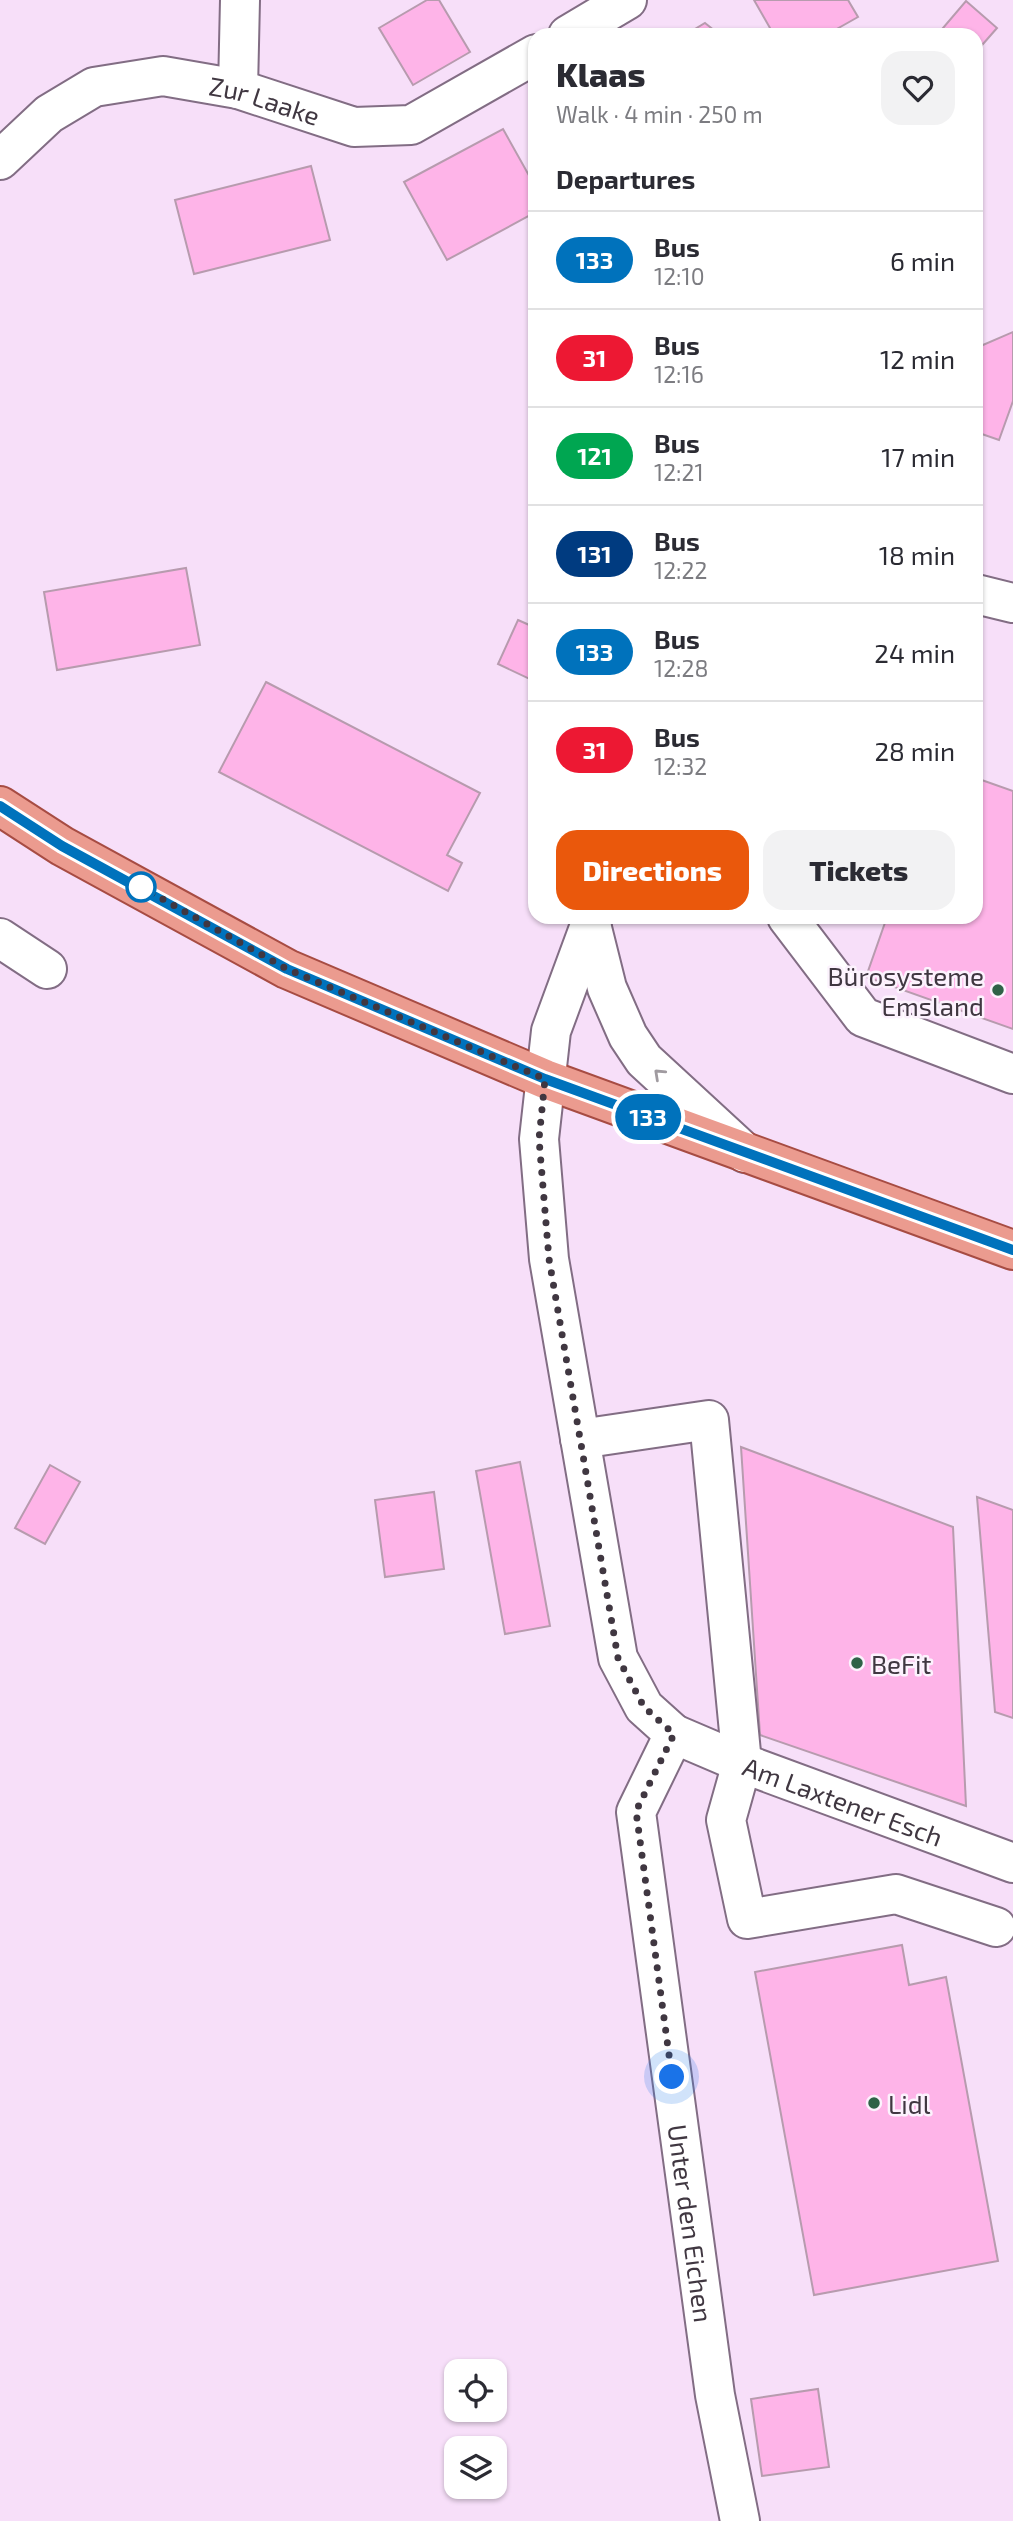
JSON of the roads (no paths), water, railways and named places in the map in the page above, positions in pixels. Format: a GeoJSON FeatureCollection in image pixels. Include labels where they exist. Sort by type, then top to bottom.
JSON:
{"type":"FeatureCollection","features":[{"type":"Feature","properties":{"kind":"main road"},"geometry":{"type":"LineString","coordinates":[[0,806],[62,846],[287,969],[545,1079],[1013,1250]]}},
{"type":"Feature","properties":{"kind":"street"},"geometry":{"type":"LineString","coordinates":[[238,89],[240,0]]}},
{"type":"Feature","properties":{"kind":"street"},"geometry":{"type":"LineString","coordinates":[[580,28],[627,0]]}},
{"type":"Feature","properties":{"kind":"street","name":"Zur Laake"},"geometry":{"type":"LineString","coordinates":[[0,160],[49,114],[94,87],[163,76],[238,89],[354,127],[411,125],[528,59]]}},
{"type":"Feature","properties":{"kind":"street"},"geometry":{"type":"LineString","coordinates":[[983,596],[1013,603]]}},
{"type":"Feature","properties":{"kind":"street"},"geometry":{"type":"LineString","coordinates":[[591,924],[551,1031],[545,1079],[539,1139],[549,1259],[618,1658],[644,1707],[674,1734]]}},
{"type":"Feature","properties":{"kind":"street"},"geometry":{"type":"LineString","coordinates":[[593,924],[607,988],[639,1052],[746,1153]]}},
{"type":"Feature","properties":{"kind":"street"},"geometry":{"type":"LineString","coordinates":[[792,924],[863,1017],[1013,1074]]}},
{"type":"Feature","properties":{"kind":"street"},"geometry":{"type":"LineString","coordinates":[[0,938],[47,969]]}},
{"type":"Feature","properties":{"kind":"street"},"geometry":{"type":"LineString","coordinates":[[580,1439],[709,1420],[742,1763],[726,1820],[747,1919],[896,1894],[996,1927]]}},
{"type":"Feature","properties":{"kind":"street","name":"Am Laxtener Esch"},"geometry":{"type":"LineString","coordinates":[[674,1734],[742,1763],[1013,1863]]}},
{"type":"Feature","properties":{"kind":"street","name":"Unter den Eichen"},"geometry":{"type":"LineString","coordinates":[[674,1734],[636,1811],[715,2395],[740,2521]]}},
{"type":"Feature","properties":{"kind":"place","name":"Bürosysteme Emsland"},"geometry":{"type":"Point","coordinates":[998,990]}},
{"type":"Feature","properties":{"kind":"place","name":"BeFit"},"geometry":{"type":"Point","coordinates":[857,1663]}},
{"type":"Feature","properties":{"kind":"place","name":"Lidl"},"geometry":{"type":"Point","coordinates":[874,2103]}}]}
